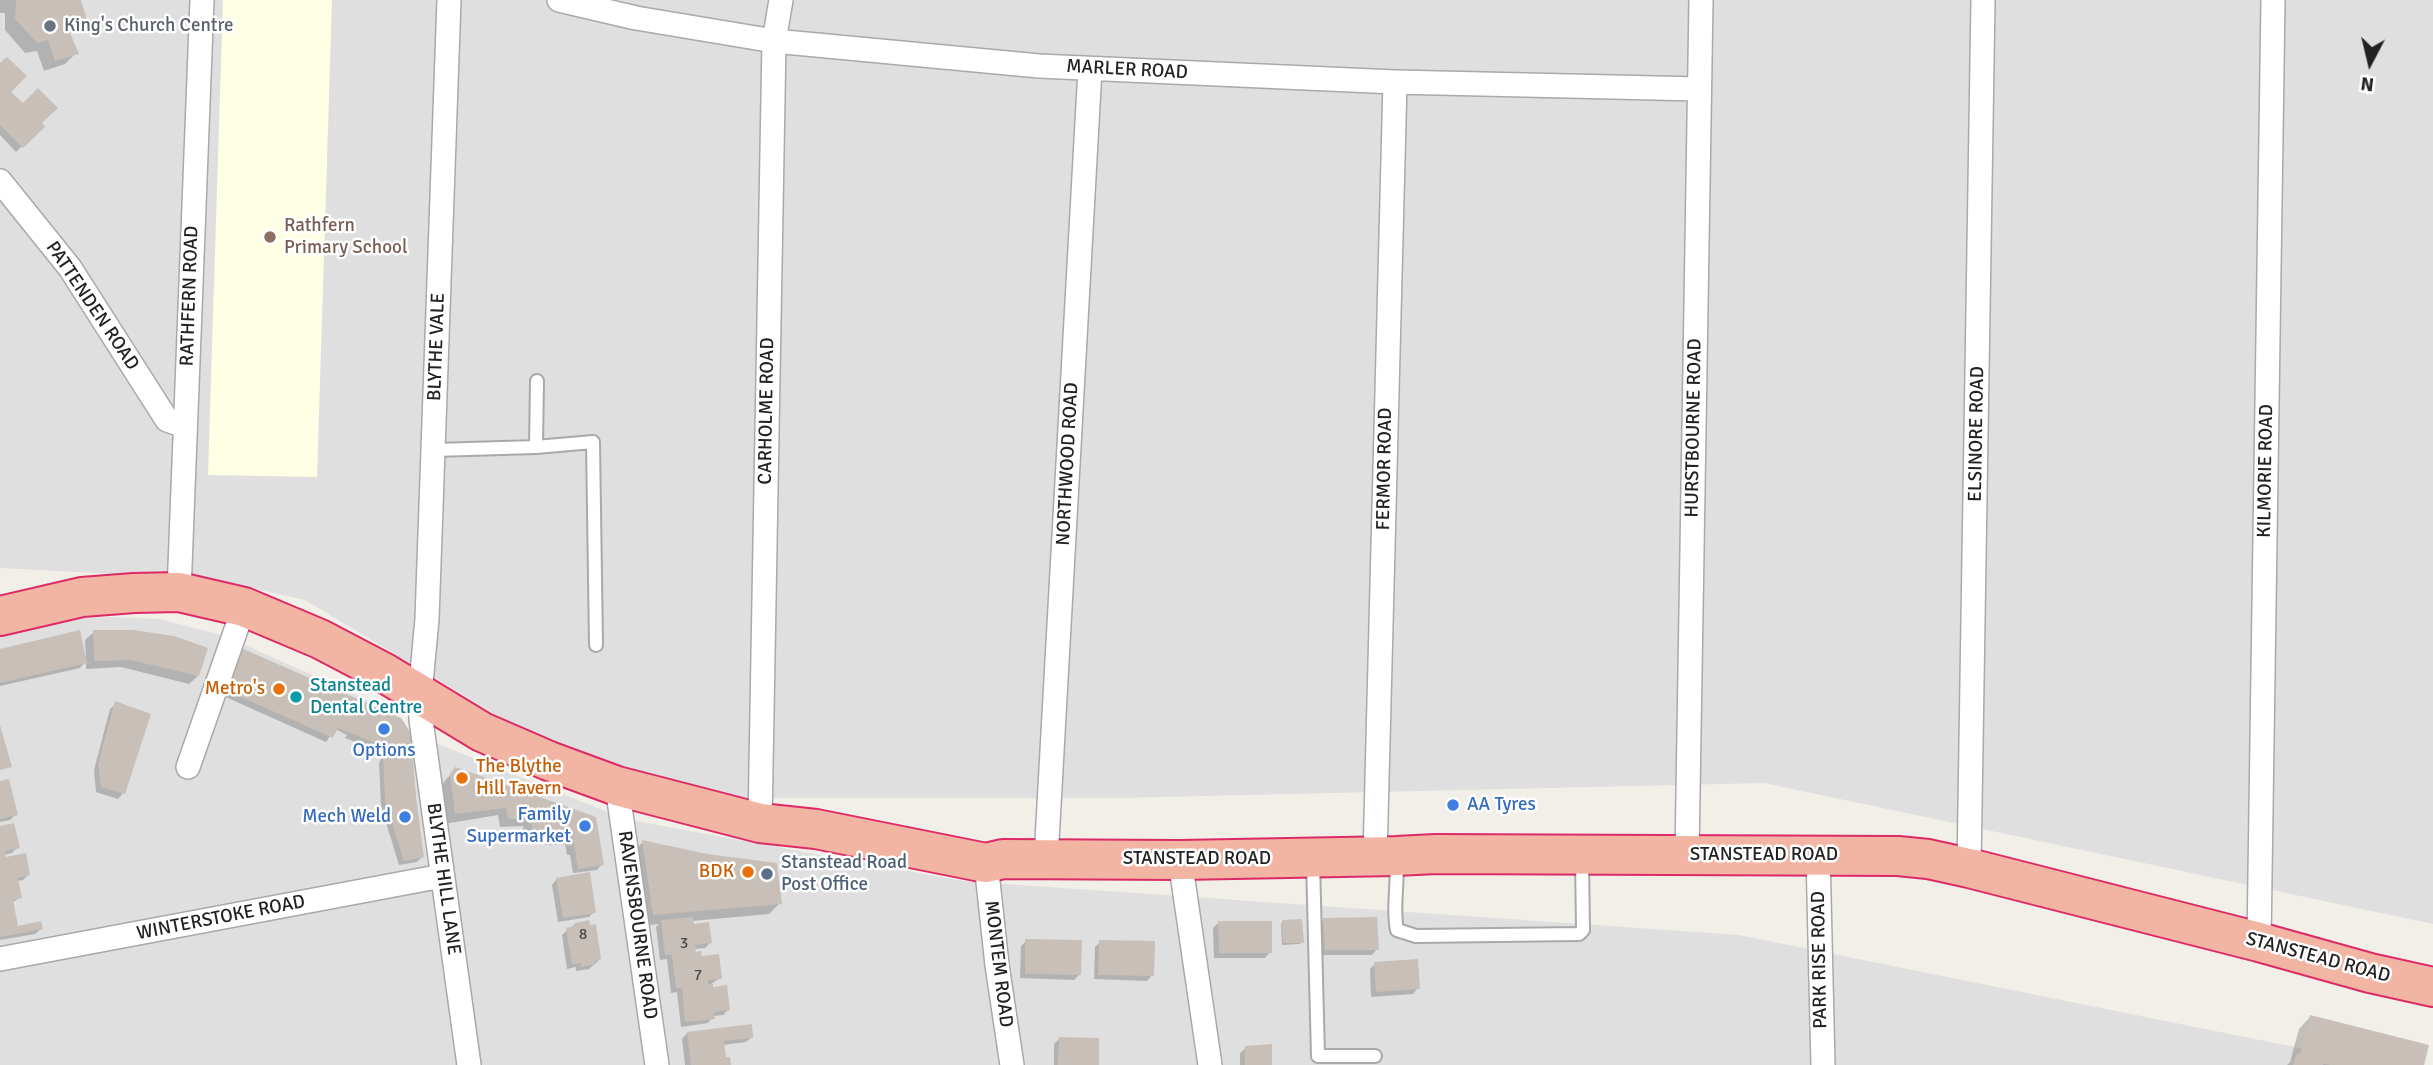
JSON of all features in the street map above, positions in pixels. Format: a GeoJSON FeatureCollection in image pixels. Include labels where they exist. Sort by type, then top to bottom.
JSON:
{"type":"FeatureCollection","features":[{"type":"Feature","properties":{"kind":"highway","name":"STANSTEAD ROAD"},"geometry":{"type":"LineString","coordinates":[[0,616],[82,597],[178,592],[244,607],[320,639],[482,732],[617,786],[760,823],[816,829],[986,863],[1003,859],[1180,860],[1436,854],[1898,856],[1969,868],[2433,987]]}},
{"type":"Feature","properties":{"kind":"street","name":"RATHFERN ROAD"},"geometry":{"type":"LineString","coordinates":[[178,592],[202,0]]}},
{"type":"Feature","properties":{"kind":"street","name":"BLYTHE VALE"},"geometry":{"type":"LineString","coordinates":[[420,694],[427,619],[449,0]]}},
{"type":"Feature","properties":{"kind":"street","name":"MARLER ROAD"},"geometry":{"type":"LineString","coordinates":[[559,0],[636,18],[774,41],[935,58],[1090,69],[1395,82],[1699,89]]}},
{"type":"Feature","properties":{"kind":"street","name":"CARHOLME ROAD"},"geometry":{"type":"LineString","coordinates":[[760,823],[774,41],[781,0]]}},
{"type":"Feature","properties":{"kind":"street","name":"HURSTBOURNE ROAD"},"geometry":{"type":"LineString","coordinates":[[1688,855],[1701,0]]}},
{"type":"Feature","properties":{"kind":"street","name":"ELSINORE ROAD"},"geometry":{"type":"LineString","coordinates":[[1969,868],[1983,0]]}},
{"type":"Feature","properties":{"kind":"street","name":"KILMORIE ROAD"},"geometry":{"type":"LineString","coordinates":[[2259,942],[2273,0]]}},
{"type":"Feature","properties":{"kind":"street","name":"NORTHWOOD ROAD"},"geometry":{"type":"LineString","coordinates":[[1046,859],[1090,69]]}},
{"type":"Feature","properties":{"kind":"street","name":"FERMOR ROAD"},"geometry":{"type":"LineString","coordinates":[[1386,857],[1395,82]]}},
{"type":"Feature","properties":{"kind":"street","name":"PATTENDEN ROAD"},"geometry":{"type":"LineString","coordinates":[[0,181],[70,268],[167,420],[185,426]]}},
{"type":"Feature","properties":{"kind":"street"},"geometry":{"type":"LineString","coordinates":[[188,767],[244,607]]}},
{"type":"Feature","properties":{"kind":"street","name":"BLYTHE HILL LANE"},"geometry":{"type":"LineString","coordinates":[[420,694],[421,720],[469,1065]]}},
{"type":"Feature","properties":{"kind":"street","name":"RAVENSBOURNE ROAD"},"geometry":{"type":"LineString","coordinates":[[617,786],[657,1065]]}},
{"type":"Feature","properties":{"kind":"street","name":"PARK RISE ROAD"},"geometry":{"type":"LineString","coordinates":[[1818,854],[1823,1065]]}},
{"type":"Feature","properties":{"kind":"street"},"geometry":{"type":"LineString","coordinates":[[1180,860],[1210,1065]]}},
{"type":"Feature","properties":{"kind":"street","name":"MONTEM ROAD"},"geometry":{"type":"LineString","coordinates":[[986,863],[997,965],[1012,1065]]}},
{"type":"Feature","properties":{"kind":"street","name":"WINTERSTOKE ROAD"},"geometry":{"type":"LineString","coordinates":[[0,959],[442,876]]}},
{"type":"Feature","properties":{"kind":"lane"},"geometry":{"type":"LineString","coordinates":[[536,447],[537,381]]}},
{"type":"Feature","properties":{"kind":"lane"},"geometry":{"type":"LineString","coordinates":[[434,450],[536,447],[593,442],[596,645]]}},
{"type":"Feature","properties":{"kind":"lane"},"geometry":{"type":"LineString","coordinates":[[1386,857],[1398,876],[1395,921],[1397,930],[1416,936],[1560,935],[1579,934],[1583,930],[1582,855]]}},
{"type":"Feature","properties":{"kind":"lane"},"geometry":{"type":"LineString","coordinates":[[1313,858],[1318,1056],[1375,1056]]}},
{"type":"Feature","properties":{"kind":"shaded area"},"geometry":{"type":"Polygon","coordinates":[[[0,0],[2433,0],[2433,924],[1764,783],[1118,798],[742,798],[600,762],[525,732],[305,600],[211,579],[0,568],[0,0]]]}},
{"type":"Feature","properties":{"kind":"shaded area","name":"Rathfern Primary School"},"geometry":{"type":"Polygon","coordinates":[[[223,0],[332,0],[317,477],[208,475],[223,0]]]}},
{"type":"Feature","properties":{"kind":"shaded area"},"geometry":{"type":"Polygon","coordinates":[[[86,618],[159,619],[225,636],[361,697],[411,733],[625,819],[963,881],[1739,935],[2384,1065],[0,1065],[0,637],[27,628],[86,618]]]}},
{"type":"Feature","properties":{"kind":"building","name":"King's Church Centre"},"geometry":{"type":"Polygon","coordinates":[[[16,0],[81,0],[87,20],[70,33],[79,54],[55,61],[48,40],[37,43],[15,19],[16,0]]]}},
{"type":"Feature","properties":{"kind":"building"},"geometry":{"type":"Polygon","coordinates":[[[7,57],[27,76],[11,92],[23,103],[38,88],[58,108],[42,123],[45,127],[23,148],[0,125],[0,63],[7,57]]]}},
{"type":"Feature","properties":{"kind":"building"},"geometry":{"type":"Polygon","coordinates":[[[80,630],[87,663],[0,683],[0,649],[80,630]]]}},
{"type":"Feature","properties":{"kind":"building"},"geometry":{"type":"Polygon","coordinates":[[[93,630],[133,630],[174,636],[208,648],[199,676],[130,660],[94,661],[93,630]]]}},
{"type":"Feature","properties":{"kind":"building"},"geometry":{"type":"Polygon","coordinates":[[[241,648],[401,718],[411,733],[424,857],[404,861],[385,800],[383,756],[388,748],[338,728],[333,738],[223,689],[241,648]]]}},
{"type":"Feature","properties":{"kind":"building"},"geometry":{"type":"Polygon","coordinates":[[[115,701],[151,714],[125,794],[101,787],[98,764],[115,701]]]}},
{"type":"Feature","properties":{"kind":"building"},"geometry":{"type":"Polygon","coordinates":[[[0,725],[12,767],[0,770],[0,725]]]}},
{"type":"Feature","properties":{"kind":"building"},"geometry":{"type":"Polygon","coordinates":[[[455,767],[596,817],[604,865],[578,869],[573,836],[555,837],[552,829],[533,832],[531,818],[508,819],[506,808],[455,814],[450,774],[455,767]]]}},
{"type":"Feature","properties":{"kind":"building"},"geometry":{"type":"Polygon","coordinates":[[[9,779],[18,815],[0,819],[0,781],[9,779]]]}},
{"type":"Feature","properties":{"kind":"building"},"geometry":{"type":"Polygon","coordinates":[[[14,823],[20,848],[5,851],[6,857],[26,853],[30,875],[18,878],[22,898],[13,900],[18,926],[41,921],[43,929],[0,937],[0,826],[14,823]]]}},
{"type":"Feature","properties":{"kind":"building"},"geometry":{"type":"Polygon","coordinates":[[[642,840],[707,854],[777,863],[782,904],[653,915],[642,840]]]}},
{"type":"Feature","properties":{"kind":"building"},"geometry":{"type":"Polygon","coordinates":[[[590,872],[596,913],[563,918],[556,878],[590,872]]]}},
{"type":"Feature","properties":{"kind":"building"},"geometry":{"type":"Polygon","coordinates":[[[693,917],[694,924],[709,922],[712,943],[695,945],[696,952],[701,951],[702,956],[719,954],[722,979],[708,980],[713,987],[727,985],[730,1010],[714,1012],[715,1019],[685,1022],[682,988],[676,988],[672,955],[665,955],[661,920],[693,917]]]}},
{"type":"Feature","properties":{"kind":"building"},"geometry":{"type":"Polygon","coordinates":[[[1377,917],[1379,950],[1325,950],[1323,918],[1377,917]]]}},
{"type":"Feature","properties":{"kind":"building"},"geometry":{"type":"Polygon","coordinates":[[[1302,919],[1304,943],[1283,943],[1282,920],[1302,919]]]}},
{"type":"Feature","properties":{"kind":"building"},"geometry":{"type":"Polygon","coordinates":[[[589,920],[590,925],[596,924],[601,959],[595,961],[596,964],[581,967],[581,963],[572,964],[566,928],[589,920]]]}},
{"type":"Feature","properties":{"kind":"building"},"geometry":{"type":"Polygon","coordinates":[[[1218,921],[1272,921],[1272,953],[1219,953],[1218,921]]]}},
{"type":"Feature","properties":{"kind":"building"},"geometry":{"type":"Polygon","coordinates":[[[1025,939],[1082,940],[1081,975],[1025,974],[1025,939]]]}},
{"type":"Feature","properties":{"kind":"building"},"geometry":{"type":"Polygon","coordinates":[[[1099,940],[1155,941],[1154,976],[1098,975],[1099,940]]]}},
{"type":"Feature","properties":{"kind":"building"},"geometry":{"type":"Polygon","coordinates":[[[1418,959],[1420,989],[1376,992],[1374,962],[1418,959]]]}},
{"type":"Feature","properties":{"kind":"building"},"geometry":{"type":"Polygon","coordinates":[[[2310,1015],[2429,1045],[2424,1065],[2293,1065],[2297,1053],[2300,1054],[2310,1015]]]}},
{"type":"Feature","properties":{"kind":"building"},"geometry":{"type":"Polygon","coordinates":[[[752,1024],[753,1038],[724,1041],[726,1057],[730,1057],[731,1065],[691,1065],[687,1032],[752,1024]]]}},
{"type":"Feature","properties":{"kind":"building"},"geometry":{"type":"Polygon","coordinates":[[[1059,1037],[1099,1038],[1099,1065],[1058,1065],[1059,1037]]]}},
{"type":"Feature","properties":{"kind":"building"},"geometry":{"type":"Polygon","coordinates":[[[1272,1044],[1272,1065],[1245,1065],[1245,1046],[1272,1044]]]}},
{"type":"Feature","properties":{"kind":"place","name":"King's Church Centre"},"geometry":{"type":"Point","coordinates":[50,26]}},
{"type":"Feature","properties":{"kind":"place","name":"Rathfern Primary School"},"geometry":{"type":"Point","coordinates":[270,237]}},
{"type":"Feature","properties":{"kind":"place","name":"Metro's"},"geometry":{"type":"Point","coordinates":[279,689]}},
{"type":"Feature","properties":{"kind":"place","name":"Stanstead Dental Centre"},"geometry":{"type":"Point","coordinates":[296,697]}},
{"type":"Feature","properties":{"kind":"place","name":"Options"},"geometry":{"type":"Point","coordinates":[384,729]}},
{"type":"Feature","properties":{"kind":"place","name":"The Blythe Hill Tavern"},"geometry":{"type":"Point","coordinates":[462,778]}},
{"type":"Feature","properties":{"kind":"place","name":"AA Tyres"},"geometry":{"type":"Point","coordinates":[1453,805]}},
{"type":"Feature","properties":{"kind":"place","name":"Mech Weld"},"geometry":{"type":"Point","coordinates":[405,817]}},
{"type":"Feature","properties":{"kind":"place","name":"Family Supermarket"},"geometry":{"type":"Point","coordinates":[585,826]}},
{"type":"Feature","properties":{"kind":"place","name":"BDK"},"geometry":{"type":"Point","coordinates":[748,872]}},
{"type":"Feature","properties":{"kind":"place","name":"Stanstead Road Post Office"},"geometry":{"type":"Point","coordinates":[767,874]}}]}
